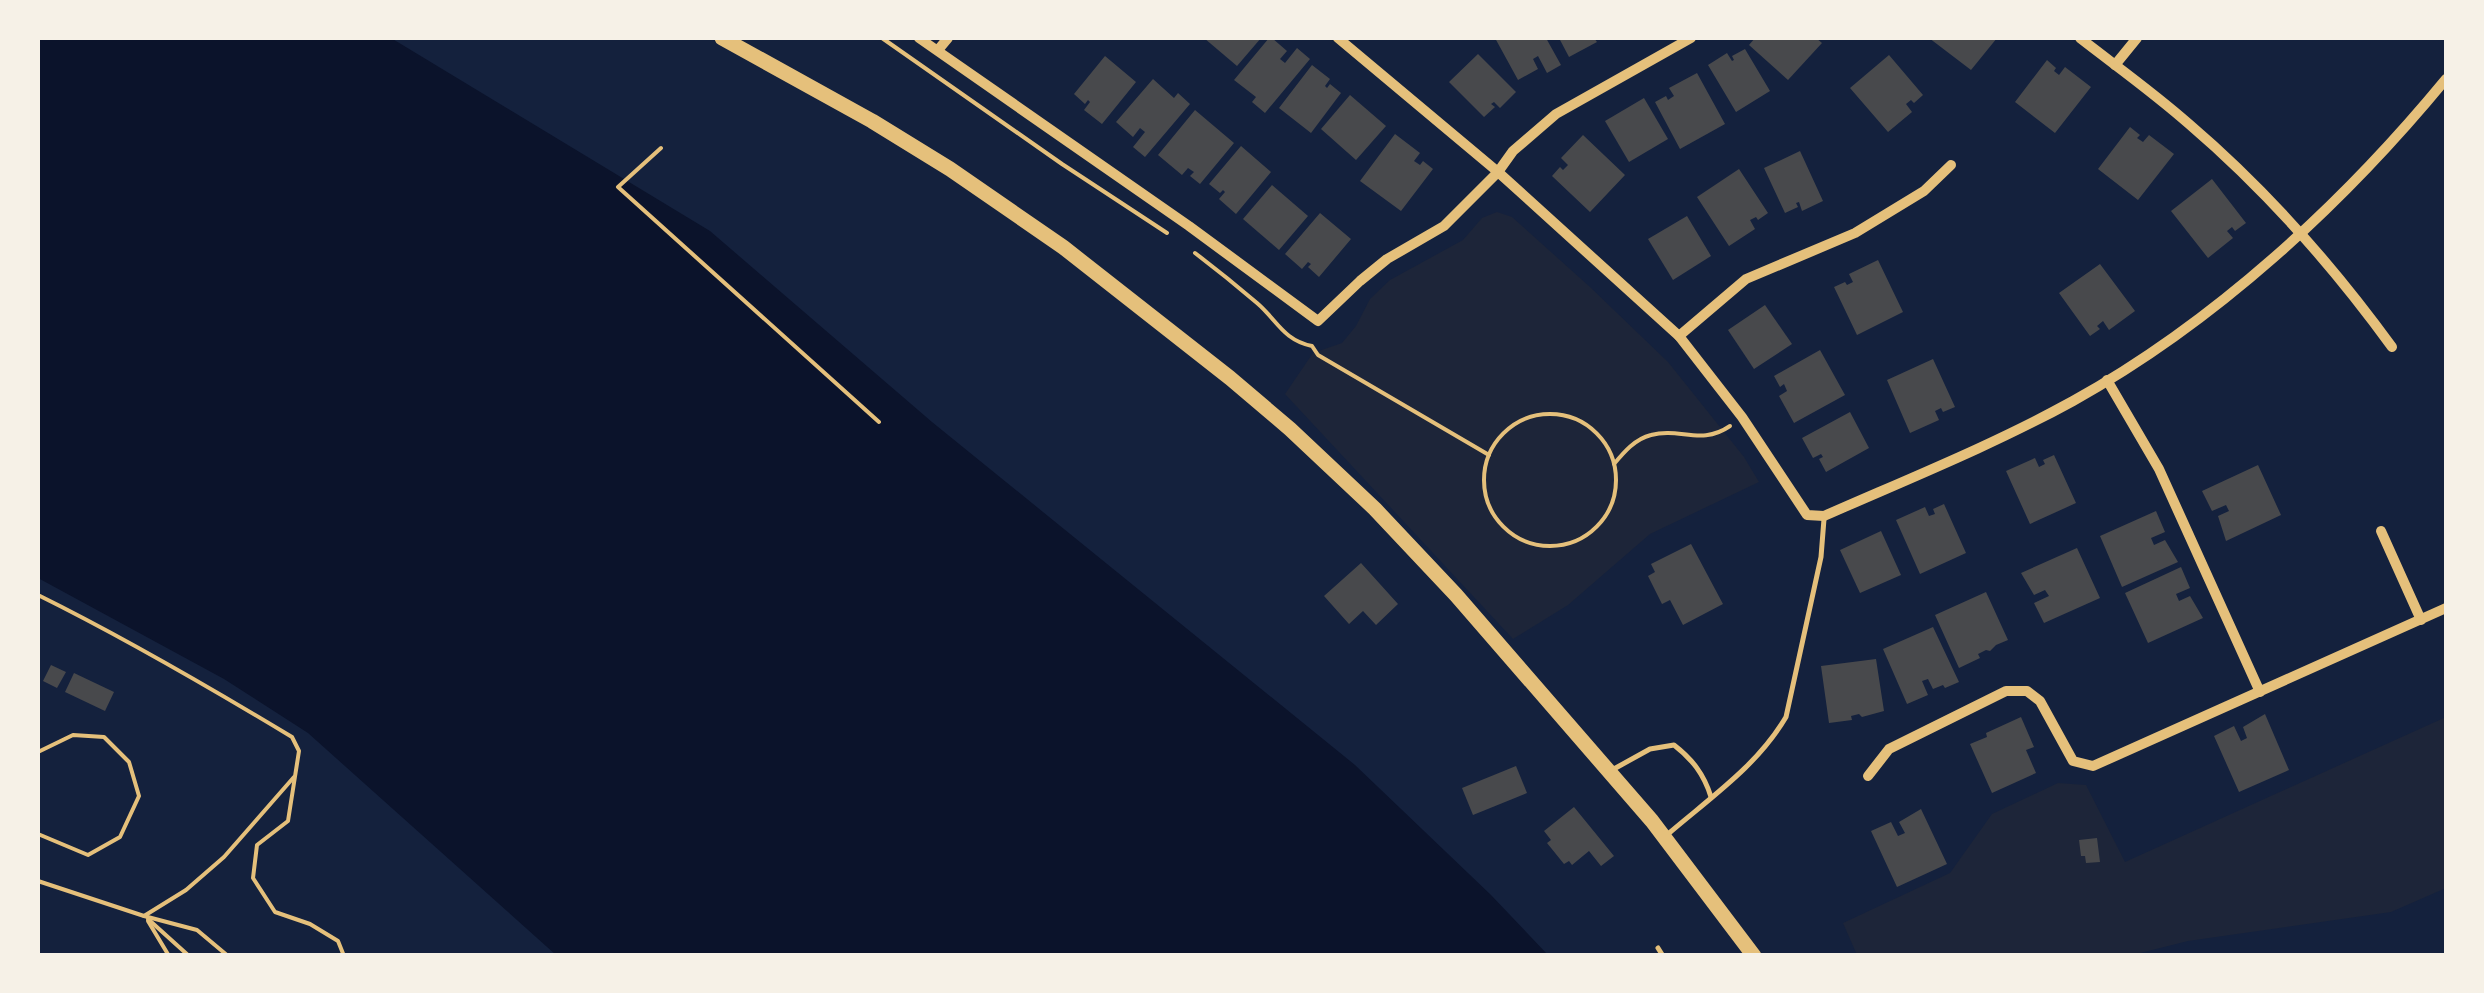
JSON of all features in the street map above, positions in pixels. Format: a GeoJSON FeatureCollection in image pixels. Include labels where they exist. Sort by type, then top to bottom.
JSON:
{"type":"FeatureCollection","features":[{"type":"Feature","properties":{"kind":"main road"},"geometry":{"type":"LineString","coordinates":[[722,38],[793,75],[950,169],[1063,247],[1290,429],[1456,594],[1664,837],[1754,956]]}},
{"type":"Feature","properties":{"kind":"street"},"geometry":{"type":"LineString","coordinates":[[919,38],[1318,321],[1387,260],[1444,226],[1498,172],[1512,151],[1556,114],[1690,38]]}},
{"type":"Feature","properties":{"kind":"street"},"geometry":{"type":"LineString","coordinates":[[938,50],[948,38]]}},
{"type":"Feature","properties":{"kind":"street"},"geometry":{"type":"LineString","coordinates":[[1338,38],[1498,172],[1679,336],[1742,417],[1807,515],[1824,516],[2002,439],[2163,344],[2300,234],[2376,159],[2446,79]]}},
{"type":"Feature","properties":{"kind":"street"},"geometry":{"type":"LineString","coordinates":[[2080,38],[2188,122],[2228,159],[2357,298],[2392,347]]}},
{"type":"Feature","properties":{"kind":"street"},"geometry":{"type":"LineString","coordinates":[[2116,65],[2137,38]]}},
{"type":"Feature","properties":{"kind":"street"},"geometry":{"type":"LineString","coordinates":[[1679,336],[1746,280],[1855,233],[1924,191],[1951,164]]}},
{"type":"Feature","properties":{"kind":"street"},"geometry":{"type":"LineString","coordinates":[[2107,380],[2159,468],[2260,692]]}},
{"type":"Feature","properties":{"kind":"street"},"geometry":{"type":"LineString","coordinates":[[2382,530],[2422,620]]}},
{"type":"Feature","properties":{"kind":"street"},"geometry":{"type":"LineString","coordinates":[[1868,776],[1889,748],[2006,691],[2027,691],[2040,701],[2073,761],[2093,766],[2446,608]]}},
{"type":"Feature","properties":{"kind":"lane"},"geometry":{"type":"LineString","coordinates":[[1664,837],[1742,773],[1786,717],[1821,556],[1824,516]]}},
{"type":"Feature","properties":{"kind":"lane"},"geometry":{"type":"LineString","coordinates":[[1609,771],[1650,749],[1674,745],[1693,760],[1711,797]]}},
{"type":"Feature","properties":{"kind":"lane"},"geometry":{"type":"LineString","coordinates":[[1658,948],[1663,956]]}},
{"type":"Feature","properties":{"kind":"path"},"geometry":{"type":"LineString","coordinates":[[882,38],[1168,233]]}},
{"type":"Feature","properties":{"kind":"path"},"geometry":{"type":"LineString","coordinates":[[662,148],[618,187],[879,422]]}},
{"type":"Feature","properties":{"kind":"path"},"geometry":{"type":"LineString","coordinates":[[1183,243],[1262,306],[1283,332],[1489,455]]}},
{"type":"Feature","properties":{"kind":"path"},"geometry":{"type":"LineString","coordinates":[[1551,414],[1580,421],[1602,440],[1614,464],[1616,486],[1612,502],[1604,518],[1578,540],[1545,546],[1528,542],[1500,523],[1490,509],[1484,478],[1489,455],[1499,437],[1522,420],[1551,414]]}},
{"type":"Feature","properties":{"kind":"path"},"geometry":{"type":"LineString","coordinates":[[1614,464],[1628,448],[1654,434],[1709,436],[1742,417]]}},
{"type":"Feature","properties":{"kind":"path"},"geometry":{"type":"LineString","coordinates":[[38,594],[213,689],[292,737],[299,751],[288,821],[257,844],[253,878],[274,912],[310,924],[338,941],[344,956]]}},
{"type":"Feature","properties":{"kind":"path"},"geometry":{"type":"LineString","coordinates":[[38,752],[73,735],[104,737],[129,762],[138,796],[120,837],[88,855],[38,834]]}},
{"type":"Feature","properties":{"kind":"path"},"geometry":{"type":"LineString","coordinates":[[144,916],[186,890],[224,857],[296,774]]}},
{"type":"Feature","properties":{"kind":"path"},"geometry":{"type":"LineString","coordinates":[[38,881],[197,930],[228,956]]}},
{"type":"Feature","properties":{"kind":"path"},"geometry":{"type":"LineString","coordinates":[[144,916],[169,956]]}},
{"type":"Feature","properties":{"kind":"path"},"geometry":{"type":"LineString","coordinates":[[144,916],[189,956]]}},
{"type":"Feature","properties":{"kind":"shaded area"},"geometry":{"type":"Polygon","coordinates":[[[38,38],[391,38],[710,231],[932,422],[1355,765],[1548,955],[556,955],[308,733],[224,679],[38,578],[38,38]]]}},
{"type":"Feature","properties":{"kind":"shaded area"},"geometry":{"type":"Polygon","coordinates":[[[1497,212],[1512,217],[1668,362],[1744,457],[1759,482],[1650,534],[1568,605],[1513,639],[1285,394],[1313,353],[1342,343],[1370,299],[1390,280],[1463,240],[1482,218],[1497,212]]]}},
{"type":"Feature","properties":{"kind":"shaded area"},"geometry":{"type":"Polygon","coordinates":[[[2446,717],[2446,888],[2391,912],[2188,941],[2128,956],[1857,955],[1843,923],[1950,873],[1992,814],[2058,783],[2086,785],[2125,862],[2446,717]]]}},
{"type":"Feature","properties":{"kind":"building"},"geometry":{"type":"Polygon","coordinates":[[[1204,38],[1261,38],[1237,66],[1204,38]]]}},
{"type":"Feature","properties":{"kind":"building"},"geometry":{"type":"Polygon","coordinates":[[[1269,38],[1287,51],[1280,59],[1285,63],[1297,48],[1310,59],[1265,113],[1252,102],[1256,97],[1234,80],[1269,38]]]}},
{"type":"Feature","properties":{"kind":"building"},"geometry":{"type":"Polygon","coordinates":[[[1495,38],[1546,38],[1561,65],[1547,73],[1538,56],[1533,59],[1538,69],[1518,80],[1495,38]]]}},
{"type":"Feature","properties":{"kind":"building"},"geometry":{"type":"Polygon","coordinates":[[[1559,38],[1594,38],[1597,42],[1569,57],[1559,38]]]}},
{"type":"Feature","properties":{"kind":"building"},"geometry":{"type":"Polygon","coordinates":[[[1755,38],[1816,38],[1822,43],[1788,80],[1749,45],[1755,38]]]}},
{"type":"Feature","properties":{"kind":"building"},"geometry":{"type":"Polygon","coordinates":[[[1929,38],[1997,38],[1971,70],[1929,38]]]}},
{"type":"Feature","properties":{"kind":"building"},"geometry":{"type":"Polygon","coordinates":[[[1745,49],[1770,91],[1736,112],[1708,65],[1727,53],[1732,61],[1732,56],[1745,49]]]}},
{"type":"Feature","properties":{"kind":"building"},"geometry":{"type":"Polygon","coordinates":[[[1478,54],[1516,92],[1500,108],[1494,102],[1491,104],[1495,107],[1484,117],[1449,82],[1478,54]]]}},
{"type":"Feature","properties":{"kind":"building"},"geometry":{"type":"Polygon","coordinates":[[[1889,55],[1923,95],[1906,104],[1912,112],[1888,132],[1850,88],[1889,55]]]}},
{"type":"Feature","properties":{"kind":"building"},"geometry":{"type":"Polygon","coordinates":[[[1105,56],[1136,82],[1102,124],[1084,110],[1090,102],[1085,104],[1074,94],[1105,56]]]}},
{"type":"Feature","properties":{"kind":"building"},"geometry":{"type":"Polygon","coordinates":[[[2047,60],[2059,75],[2065,67],[2091,87],[2055,133],[2015,102],[2047,60]]]}},
{"type":"Feature","properties":{"kind":"building"},"geometry":{"type":"Polygon","coordinates":[[[1312,65],[1330,79],[1327,88],[1330,84],[1341,93],[1311,133],[1279,108],[1312,65]]]}},
{"type":"Feature","properties":{"kind":"building"},"geometry":{"type":"Polygon","coordinates":[[[1697,73],[1725,124],[1680,149],[1655,102],[1674,96],[1669,88],[1697,73]]]}},
{"type":"Feature","properties":{"kind":"building"},"geometry":{"type":"Polygon","coordinates":[[[1153,79],[1174,98],[1178,93],[1190,104],[1145,157],[1133,147],[1145,132],[1140,128],[1133,137],[1116,122],[1153,79]]]}},
{"type":"Feature","properties":{"kind":"building"},"geometry":{"type":"Polygon","coordinates":[[[1350,95],[1386,126],[1356,160],[1321,129],[1350,95]]]}},
{"type":"Feature","properties":{"kind":"building"},"geometry":{"type":"Polygon","coordinates":[[[1644,98],[1668,139],[1629,162],[1605,121],[1644,98]]]}},
{"type":"Feature","properties":{"kind":"building"},"geometry":{"type":"Polygon","coordinates":[[[1195,110],[1234,143],[1200,184],[1190,176],[1194,172],[1188,168],[1182,175],[1158,155],[1195,110]]]}},
{"type":"Feature","properties":{"kind":"building"},"geometry":{"type":"Polygon","coordinates":[[[2130,127],[2143,142],[2149,135],[2174,154],[2138,200],[2098,169],[2130,127]]]}},
{"type":"Feature","properties":{"kind":"building"},"geometry":{"type":"Polygon","coordinates":[[[1395,134],[1420,153],[1414,161],[1420,165],[1423,161],[1433,169],[1401,211],[1360,181],[1395,134]]]}},
{"type":"Feature","properties":{"kind":"building"},"geometry":{"type":"Polygon","coordinates":[[[1583,135],[1625,175],[1590,212],[1552,176],[1568,165],[1561,158],[1583,135]]]}},
{"type":"Feature","properties":{"kind":"building"},"geometry":{"type":"Polygon","coordinates":[[[1241,146],[1271,172],[1236,214],[1219,199],[1225,192],[1220,193],[1209,184],[1241,146]]]}},
{"type":"Feature","properties":{"kind":"building"},"geometry":{"type":"Polygon","coordinates":[[[1800,151],[1823,201],[1802,211],[1799,202],[1798,207],[1785,213],[1764,168],[1800,151]]]}},
{"type":"Feature","properties":{"kind":"building"},"geometry":{"type":"Polygon","coordinates":[[[1739,169],[1768,213],[1750,220],[1755,229],[1729,246],[1697,197],[1739,169]]]}},
{"type":"Feature","properties":{"kind":"building"},"geometry":{"type":"Polygon","coordinates":[[[2212,179],[2246,223],[2235,231],[2232,227],[2227,231],[2233,238],[2208,258],[2171,211],[2212,179]]]}},
{"type":"Feature","properties":{"kind":"building"},"geometry":{"type":"Polygon","coordinates":[[[1272,185],[1308,216],[1279,250],[1243,219],[1272,185]]]}},
{"type":"Feature","properties":{"kind":"building"},"geometry":{"type":"Polygon","coordinates":[[[1320,213],[1351,239],[1319,277],[1308,267],[1311,264],[1308,262],[1302,269],[1285,254],[1320,213]]]}},
{"type":"Feature","properties":{"kind":"building"},"geometry":{"type":"Polygon","coordinates":[[[1687,216],[1711,256],[1673,280],[1648,239],[1687,216]]]}},
{"type":"Feature","properties":{"kind":"building"},"geometry":{"type":"Polygon","coordinates":[[[1878,260],[1903,312],[1857,335],[1834,287],[1853,282],[1849,274],[1878,260]]]}},
{"type":"Feature","properties":{"kind":"building"},"geometry":{"type":"Polygon","coordinates":[[[2100,264],[2135,311],[2109,330],[2103,321],[2090,336],[2059,293],[2100,264]]]}},
{"type":"Feature","properties":{"kind":"building"},"geometry":{"type":"Polygon","coordinates":[[[1765,305],[1792,344],[1754,369],[1728,330],[1765,305]]]}},
{"type":"Feature","properties":{"kind":"building"},"geometry":{"type":"Polygon","coordinates":[[[1820,350],[1845,395],[1794,423],[1779,396],[1787,391],[1774,376],[1820,350]]]}},
{"type":"Feature","properties":{"kind":"building"},"geometry":{"type":"Polygon","coordinates":[[[1933,359],[1955,407],[1935,411],[1939,420],[1910,433],[1887,380],[1933,359]]]}},
{"type":"Feature","properties":{"kind":"building"},"geometry":{"type":"Polygon","coordinates":[[[1850,412],[1869,448],[1826,472],[1819,459],[1821,454],[1813,458],[1802,438],[1850,412]]]}},
{"type":"Feature","properties":{"kind":"building"},"geometry":{"type":"Polygon","coordinates":[[[2054,455],[2076,503],[2030,524],[2006,471],[2035,458],[2039,467],[2054,455]]]}},
{"type":"Feature","properties":{"kind":"building"},"geometry":{"type":"Polygon","coordinates":[[[2258,465],[2281,515],[2226,541],[2218,516],[2229,511],[2226,505],[2212,511],[2202,491],[2258,465]]]}},
{"type":"Feature","properties":{"kind":"building"},"geometry":{"type":"Polygon","coordinates":[[[1944,504],[1966,553],[1920,574],[1896,520],[1925,507],[1929,516],[1935,514],[1933,509],[1944,504]]]}},
{"type":"Feature","properties":{"kind":"building"},"geometry":{"type":"Polygon","coordinates":[[[2156,511],[2165,532],[2151,538],[2154,545],[2165,540],[2178,562],[2122,587],[2100,536],[2156,511]]]}},
{"type":"Feature","properties":{"kind":"building"},"geometry":{"type":"Polygon","coordinates":[[[1881,531],[1901,575],[1860,593],[1840,550],[1881,531]]]}},
{"type":"Feature","properties":{"kind":"building"},"geometry":{"type":"Polygon","coordinates":[[[1691,544],[1723,604],[1683,625],[1670,600],[1662,604],[1648,576],[1655,572],[1651,564],[1691,544]]]}},
{"type":"Feature","properties":{"kind":"building"},"geometry":{"type":"Polygon","coordinates":[[[2077,548],[2100,598],[2044,623],[2034,603],[2049,596],[2045,590],[2034,595],[2021,573],[2077,548]]]}},
{"type":"Feature","properties":{"kind":"building"},"geometry":{"type":"Polygon","coordinates":[[[1361,563],[1398,604],[1376,625],[1363,611],[1349,624],[1324,596],[1361,563]]]}},
{"type":"Feature","properties":{"kind":"building"},"geometry":{"type":"Polygon","coordinates":[[[2181,567],[2190,588],[2176,594],[2179,601],[2190,596],[2203,618],[2148,643],[2125,593],[2181,567]]]}},
{"type":"Feature","properties":{"kind":"building"},"geometry":{"type":"Polygon","coordinates":[[[1986,592],[2008,640],[1959,668],[1935,615],[1986,592]]]}},
{"type":"Feature","properties":{"kind":"building"},"geometry":{"type":"Polygon","coordinates":[[[1933,627],[1959,682],[1933,689],[1928,679],[1922,681],[1928,695],[1907,704],[1883,649],[1933,627]]]}},
{"type":"Feature","properties":{"kind":"building"},"geometry":{"type":"Polygon","coordinates":[[[1876,659],[1884,711],[1829,723],[1821,666],[1876,659]]]}},
{"type":"Feature","properties":{"kind":"building"},"geometry":{"type":"Polygon","coordinates":[[[51,665],[66,672],[57,688],[43,681],[51,665]]]}},
{"type":"Feature","properties":{"kind":"building"},"geometry":{"type":"Polygon","coordinates":[[[74,673],[114,692],[105,711],[65,692],[74,673]]]}},
{"type":"Feature","properties":{"kind":"building"},"geometry":{"type":"Polygon","coordinates":[[[2265,714],[2289,770],[2239,792],[2214,736],[2234,726],[2241,741],[2247,738],[2243,727],[2265,714]]]}},
{"type":"Feature","properties":{"kind":"building"},"geometry":{"type":"Polygon","coordinates":[[[2021,717],[2034,747],[2026,750],[2036,773],[1992,793],[1970,744],[2021,717]]]}},
{"type":"Feature","properties":{"kind":"building"},"geometry":{"type":"Polygon","coordinates":[[[1516,766],[1527,793],[1473,815],[1462,788],[1516,766]]]}},
{"type":"Feature","properties":{"kind":"building"},"geometry":{"type":"Polygon","coordinates":[[[1574,807],[1614,856],[1601,866],[1589,851],[1572,865],[1569,861],[1564,864],[1547,843],[1551,840],[1544,831],[1574,807]]]}},
{"type":"Feature","properties":{"kind":"building"},"geometry":{"type":"Polygon","coordinates":[[[1921,809],[1947,864],[1897,887],[1871,831],[1891,822],[1898,836],[1905,833],[1899,822],[1921,809]]]}},
{"type":"Feature","properties":{"kind":"building"},"geometry":{"type":"Polygon","coordinates":[[[2097,838],[2100,862],[2086,863],[2079,840],[2097,838]]]}}]}
